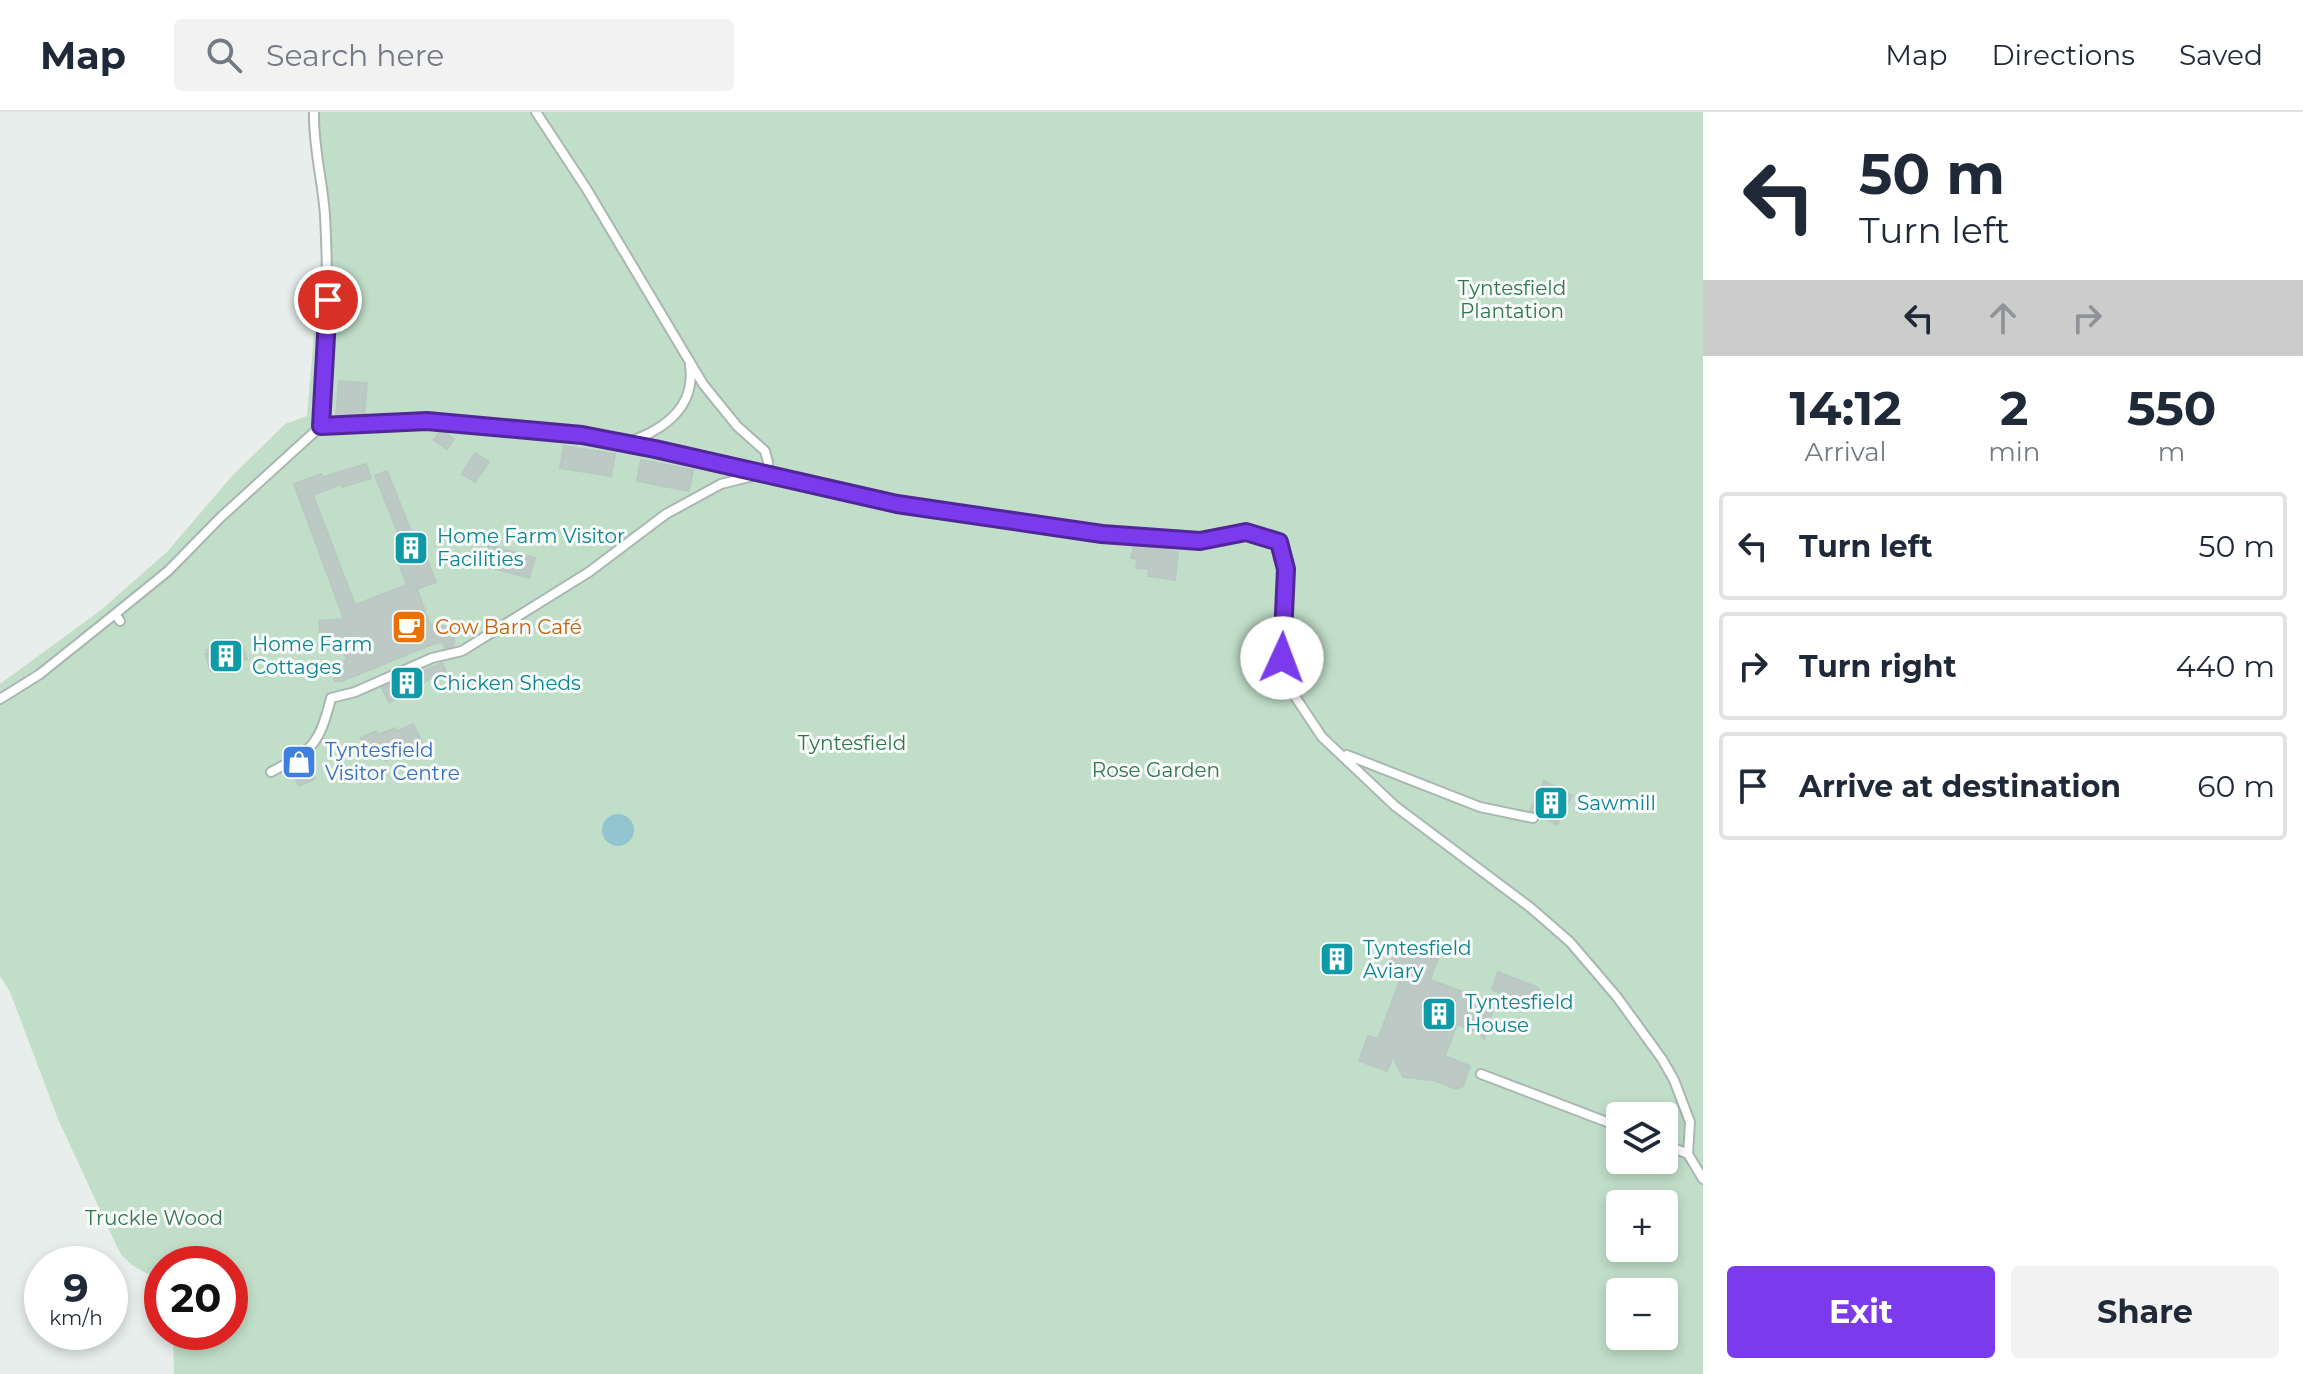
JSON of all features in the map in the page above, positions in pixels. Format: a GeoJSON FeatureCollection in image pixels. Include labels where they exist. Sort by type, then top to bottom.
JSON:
{"type":"FeatureCollection","features":[{"type":"Feature","properties":{"kind":"lane"},"geometry":{"type":"LineString","coordinates":[[314,112],[328,273],[327,355],[321,426]]}},
{"type":"Feature","properties":{"kind":"lane"},"geometry":{"type":"LineString","coordinates":[[536,112],[586,188],[703,384],[737,426],[765,451],[768,462],[766,473]]}},
{"type":"Feature","properties":{"kind":"lane"},"geometry":{"type":"LineString","coordinates":[[627,443],[655,432],[674,418],[687,399],[691,386],[690,362]]}},
{"type":"Feature","properties":{"kind":"lane"},"geometry":{"type":"LineString","coordinates":[[0,699],[118,617],[321,426],[427,421],[544,431],[627,443],[897,504],[1102,534],[1200,541],[1246,532],[1279,542],[1286,569],[1283,672],[1288,686],[1322,737],[1343,753],[1395,806],[1531,908],[1579,951],[1617,997],[1674,1080],[1690,1122],[1688,1154],[1703,1179]]}},
{"type":"Feature","properties":{"kind":"lane"},"geometry":{"type":"LineString","coordinates":[[271,772],[305,754],[316,742],[331,698],[355,692],[432,658],[462,651],[589,572],[666,514],[721,484],[766,473]]}},
{"type":"Feature","properties":{"kind":"lane"},"geometry":{"type":"LineString","coordinates":[[1343,753],[1480,807],[1533,818]]}},
{"type":"Feature","properties":{"kind":"lane"},"geometry":{"type":"LineString","coordinates":[[1481,1074],[1606,1122]]}},
{"type":"Feature","properties":{"kind":"lane"},"geometry":{"type":"LineString","coordinates":[[1678,1150],[1688,1154]]}},
{"type":"Feature","properties":{"kind":"green space","name":"Tyntesfield"},"geometry":{"type":"Polygon","coordinates":[[[309,112],[1703,112],[1703,1374],[174,1374],[173,1350],[248,1350],[248,1246],[144,1246],[144,1271],[129,1263],[128,1246],[117,1246],[58,1119],[10,992],[0,976],[0,684],[101,610],[167,552],[232,476],[285,424],[307,416],[324,246],[309,112]]]}},
{"type":"Feature","properties":{"kind":"water"},"geometry":{"type":"Polygon","coordinates":[[[618,814],[630,818],[634,830],[630,842],[618,846],[606,842],[602,830],[606,818],[618,814]]]}},
{"type":"Feature","properties":{"kind":"building"},"geometry":{"type":"Polygon","coordinates":[[[339,381],[367,383],[364,417],[336,416],[339,381]]]}},
{"type":"Feature","properties":{"kind":"building"},"geometry":{"type":"Polygon","coordinates":[[[441,430],[454,439],[447,449],[434,440],[441,430]]]}},
{"type":"Feature","properties":{"kind":"building"},"geometry":{"type":"Polygon","coordinates":[[[564,446],[615,454],[611,476],[560,468],[564,446]]]}},
{"type":"Feature","properties":{"kind":"building"},"geometry":{"type":"Polygon","coordinates":[[[475,453],[489,462],[475,482],[462,474],[475,453]]]}},
{"type":"Feature","properties":{"kind":"building"},"geometry":{"type":"Polygon","coordinates":[[[641,460],[693,470],[689,491],[637,481],[641,460]]]}},
{"type":"Feature","properties":{"kind":"building"},"geometry":{"type":"Polygon","coordinates":[[[366,464],[371,478],[342,487],[341,484],[313,495],[355,605],[407,585],[398,562],[408,558],[375,475],[387,471],[420,554],[424,552],[436,582],[417,589],[430,624],[456,628],[453,646],[445,648],[443,642],[433,644],[342,681],[335,681],[331,667],[347,660],[338,639],[321,640],[319,621],[344,619],[294,484],[321,474],[323,477],[366,464]]]}},
{"type":"Feature","properties":{"kind":"building"},"geometry":{"type":"Polygon","coordinates":[[[489,545],[535,558],[529,578],[483,565],[489,545]]]}},
{"type":"Feature","properties":{"kind":"building"},"geometry":{"type":"Polygon","coordinates":[[[1134,545],[1178,552],[1175,580],[1148,576],[1149,569],[1136,568],[1137,559],[1131,558],[1134,545]]]}},
{"type":"Feature","properties":{"kind":"building","name":"Home Farm Cottages"},"geometry":{"type":"Polygon","coordinates":[[[234,640],[236,646],[242,644],[247,659],[211,671],[206,650],[234,640]]]}},
{"type":"Feature","properties":{"kind":"building","name":"Chicken Sheds"},"geometry":{"type":"Polygon","coordinates":[[[442,663],[446,671],[416,686],[418,690],[389,702],[382,688],[442,663]]]}},
{"type":"Feature","properties":{"kind":"building"},"geometry":{"type":"Polygon","coordinates":[[[413,724],[423,744],[412,749],[414,753],[403,758],[401,754],[385,761],[379,749],[368,754],[361,738],[376,731],[378,735],[413,724]]]}},
{"type":"Feature","properties":{"kind":"building"},"geometry":{"type":"Polygon","coordinates":[[[308,758],[315,779],[299,786],[291,769],[308,758]]]}},
{"type":"Feature","properties":{"kind":"building","name":"Sawmill"},"geometry":{"type":"Polygon","coordinates":[[[1544,781],[1572,796],[1557,825],[1530,810],[1544,781]]]}},
{"type":"Feature","properties":{"kind":"building","name":"Tyntesfield House"},"geometry":{"type":"Polygon","coordinates":[[[1403,940],[1440,953],[1430,980],[1495,1003],[1484,1039],[1478,1032],[1457,1024],[1445,1056],[1470,1066],[1463,1086],[1456,1089],[1433,1080],[1403,1077],[1393,1056],[1387,1071],[1359,1061],[1368,1036],[1378,1039],[1403,972],[1389,967],[1403,940]]]}},
{"type":"Feature","properties":{"kind":"building"},"geometry":{"type":"Polygon","coordinates":[[[1498,972],[1537,987],[1541,993],[1537,1002],[1531,1004],[1492,990],[1498,972]]]}},
{"type":"Feature","properties":{"kind":"place","name":"Home Farm Visitor Facilities"},"geometry":{"type":"Point","coordinates":[411,548]}},
{"type":"Feature","properties":{"kind":"place","name":"Cow Barn Café"},"geometry":{"type":"Point","coordinates":[409,627]}},
{"type":"Feature","properties":{"kind":"place","name":"Home Farm Cottages"},"geometry":{"type":"Point","coordinates":[226,656]}},
{"type":"Feature","properties":{"kind":"place","name":"Chicken Sheds"},"geometry":{"type":"Point","coordinates":[407,683]}},
{"type":"Feature","properties":{"kind":"place","name":"Tyntesfield Visitor Centre"},"geometry":{"type":"Point","coordinates":[299,762]}},
{"type":"Feature","properties":{"kind":"place","name":"Sawmill"},"geometry":{"type":"Point","coordinates":[1551,803]}},
{"type":"Feature","properties":{"kind":"place","name":"Tyntesfield Aviary"},"geometry":{"type":"Point","coordinates":[1337,959]}},
{"type":"Feature","properties":{"kind":"place","name":"Tyntesfield House"},"geometry":{"type":"Point","coordinates":[1439,1014]}},
{"type":"Feature","properties":{"kind":"route"},"geometry":{"type":"LineString","coordinates":[[328,300],[321,426],[427,421],[582,435],[897,504],[1102,534],[1200,541],[1246,532],[1279,542],[1286,569],[1282,658]]}},
{"type":"Feature","properties":{"kind":"park label","name":"Tyntesfield Plantation"},"geometry":{"type":"Point","coordinates":[1512,300]}},
{"type":"Feature","properties":{"kind":"park label","name":"Rose Garden"},"geometry":{"type":"Point","coordinates":[1156,770]}},
{"type":"Feature","properties":{"kind":"park label","name":"Truckle Wood"},"geometry":{"type":"Point","coordinates":[154,1218]}}]}
